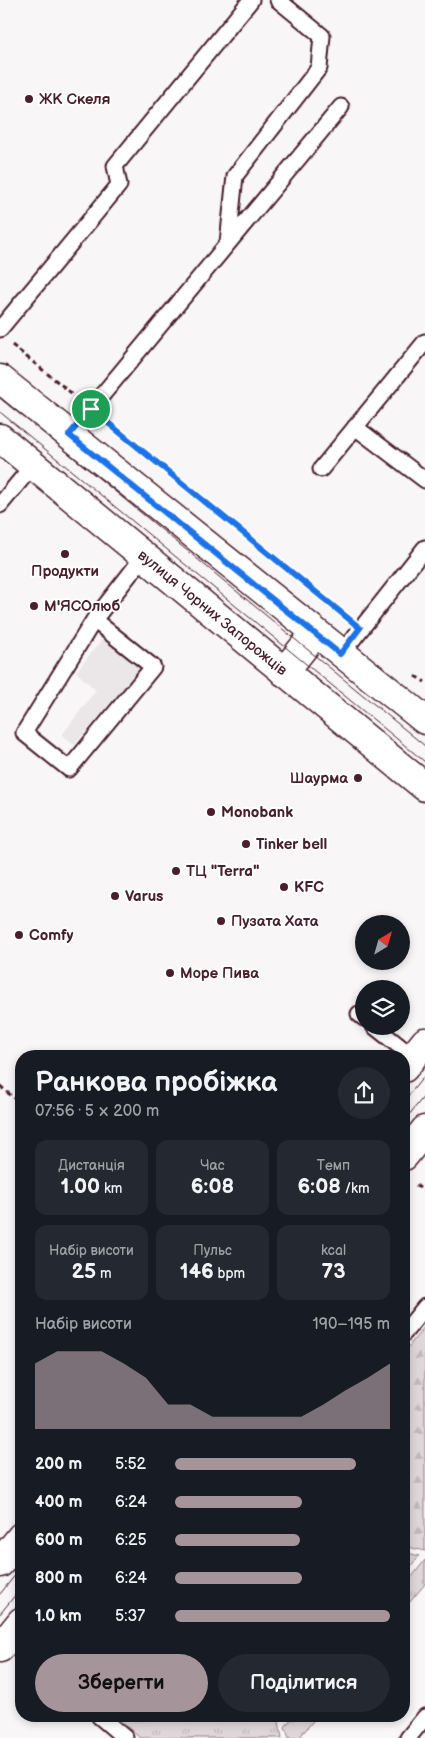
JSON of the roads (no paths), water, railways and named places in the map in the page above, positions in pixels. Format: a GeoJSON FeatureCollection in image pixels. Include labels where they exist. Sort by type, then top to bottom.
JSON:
{"type":"FeatureCollection","features":[{"type":"Feature","properties":{"kind":"main road"},"geometry":{"type":"LineString","coordinates":[[0,379],[340,654],[425,720]]}},
{"type":"Feature","properties":{"kind":"main road","name":"вулиця Чорних Запорожців"},"geometry":{"type":"LineString","coordinates":[[0,438],[425,787]]}},
{"type":"Feature","properties":{"kind":"main road"},"geometry":{"type":"LineString","coordinates":[[284,672],[315,633]]}},
{"type":"Feature","properties":{"kind":"main road"},"geometry":{"type":"LineString","coordinates":[[410,1149],[425,1130]]}},
{"type":"Feature","properties":{"kind":"main road"},"geometry":{"type":"LineString","coordinates":[[0,1563],[15,1544]]}},
{"type":"Feature","properties":{"kind":"main road"},"geometry":{"type":"LineString","coordinates":[[0,1648],[15,1629]]}},
{"type":"Feature","properties":{"kind":"lane"},"geometry":{"type":"LineString","coordinates":[[4,335],[119,185],[115,166],[251,0]]}},
{"type":"Feature","properties":{"kind":"lane"},"geometry":{"type":"LineString","coordinates":[[228,243],[235,176],[319,68],[322,36],[278,0]]}},
{"type":"Feature","properties":{"kind":"lane"},"geometry":{"type":"LineString","coordinates":[[69,435],[341,107]]}},
{"type":"Feature","properties":{"kind":"lane"},"geometry":{"type":"LineString","coordinates":[[321,469],[425,342]]}},
{"type":"Feature","properties":{"kind":"lane"},"geometry":{"type":"LineString","coordinates":[[355,427],[425,480]]}},
{"type":"Feature","properties":{"kind":"lane"},"geometry":{"type":"LineString","coordinates":[[0,505],[33,465]]}},
{"type":"Feature","properties":{"kind":"lane"},"geometry":{"type":"LineString","coordinates":[[340,654],[425,548]]}},
{"type":"Feature","properties":{"kind":"lane"},"geometry":{"type":"LineString","coordinates":[[94,620],[153,667],[69,769],[24,733],[94,620],[144,556]]}},
{"type":"Feature","properties":{"kind":"lane"},"geometry":{"type":"LineString","coordinates":[[386,1035],[406,1050]]}},
{"type":"Feature","properties":{"kind":"lane"},"geometry":{"type":"LineString","coordinates":[[410,1325],[425,1307]]}},
{"type":"Feature","properties":{"kind":"lane"},"geometry":{"type":"LineString","coordinates":[[408,1738],[425,1717]]}},
{"type":"Feature","properties":{"kind":"lane"},"geometry":{"type":"LineString","coordinates":[[106,1722],[125,1738]]}},
{"type":"Feature","properties":{"kind":"tram line"},"geometry":{"type":"LineString","coordinates":[[0,397],[425,746]]}},
{"type":"Feature","properties":{"kind":"tram line"},"geometry":{"type":"LineString","coordinates":[[0,412],[425,762]]}},
{"type":"Feature","properties":{"kind":"tram line"},"geometry":{"type":"LineString","coordinates":[[410,1094],[425,1075]]}},
{"type":"Feature","properties":{"kind":"tram line"},"geometry":{"type":"LineString","coordinates":[[410,1114],[425,1095]]}},
{"type":"Feature","properties":{"kind":"tram line"},"geometry":{"type":"LineString","coordinates":[[0,1594],[15,1575]]}},
{"type":"Feature","properties":{"kind":"tram line"},"geometry":{"type":"LineString","coordinates":[[0,1614],[15,1595]]}},
{"type":"Feature","properties":{"kind":"place","name":"ЖК Скеля"},"geometry":{"type":"Point","coordinates":[29,99]}},
{"type":"Feature","properties":{"kind":"place","name":"Продукти"},"geometry":{"type":"Point","coordinates":[65,554]}},
{"type":"Feature","properties":{"kind":"place","name":"М'ЯСОлюб"},"geometry":{"type":"Point","coordinates":[34,606]}},
{"type":"Feature","properties":{"kind":"place","name":"Шаурма"},"geometry":{"type":"Point","coordinates":[358,778]}},
{"type":"Feature","properties":{"kind":"place","name":"Monobank"},"geometry":{"type":"Point","coordinates":[211,812]}},
{"type":"Feature","properties":{"kind":"place","name":"Tinker bell"},"geometry":{"type":"Point","coordinates":[246,844]}},
{"type":"Feature","properties":{"kind":"place","name":"ТЦ \"Terra\""},"geometry":{"type":"Point","coordinates":[176,871]}},
{"type":"Feature","properties":{"kind":"place","name":"KFC"},"geometry":{"type":"Point","coordinates":[284,887]}},
{"type":"Feature","properties":{"kind":"place","name":"Varus"},"geometry":{"type":"Point","coordinates":[115,896]}},
{"type":"Feature","properties":{"kind":"place","name":"Пузата Хата"},"geometry":{"type":"Point","coordinates":[221,921]}},
{"type":"Feature","properties":{"kind":"place","name":"Comfy"},"geometry":{"type":"Point","coordinates":[19,935]}},
{"type":"Feature","properties":{"kind":"place","name":"Море Пива"},"geometry":{"type":"Point","coordinates":[170,973]}}]}
